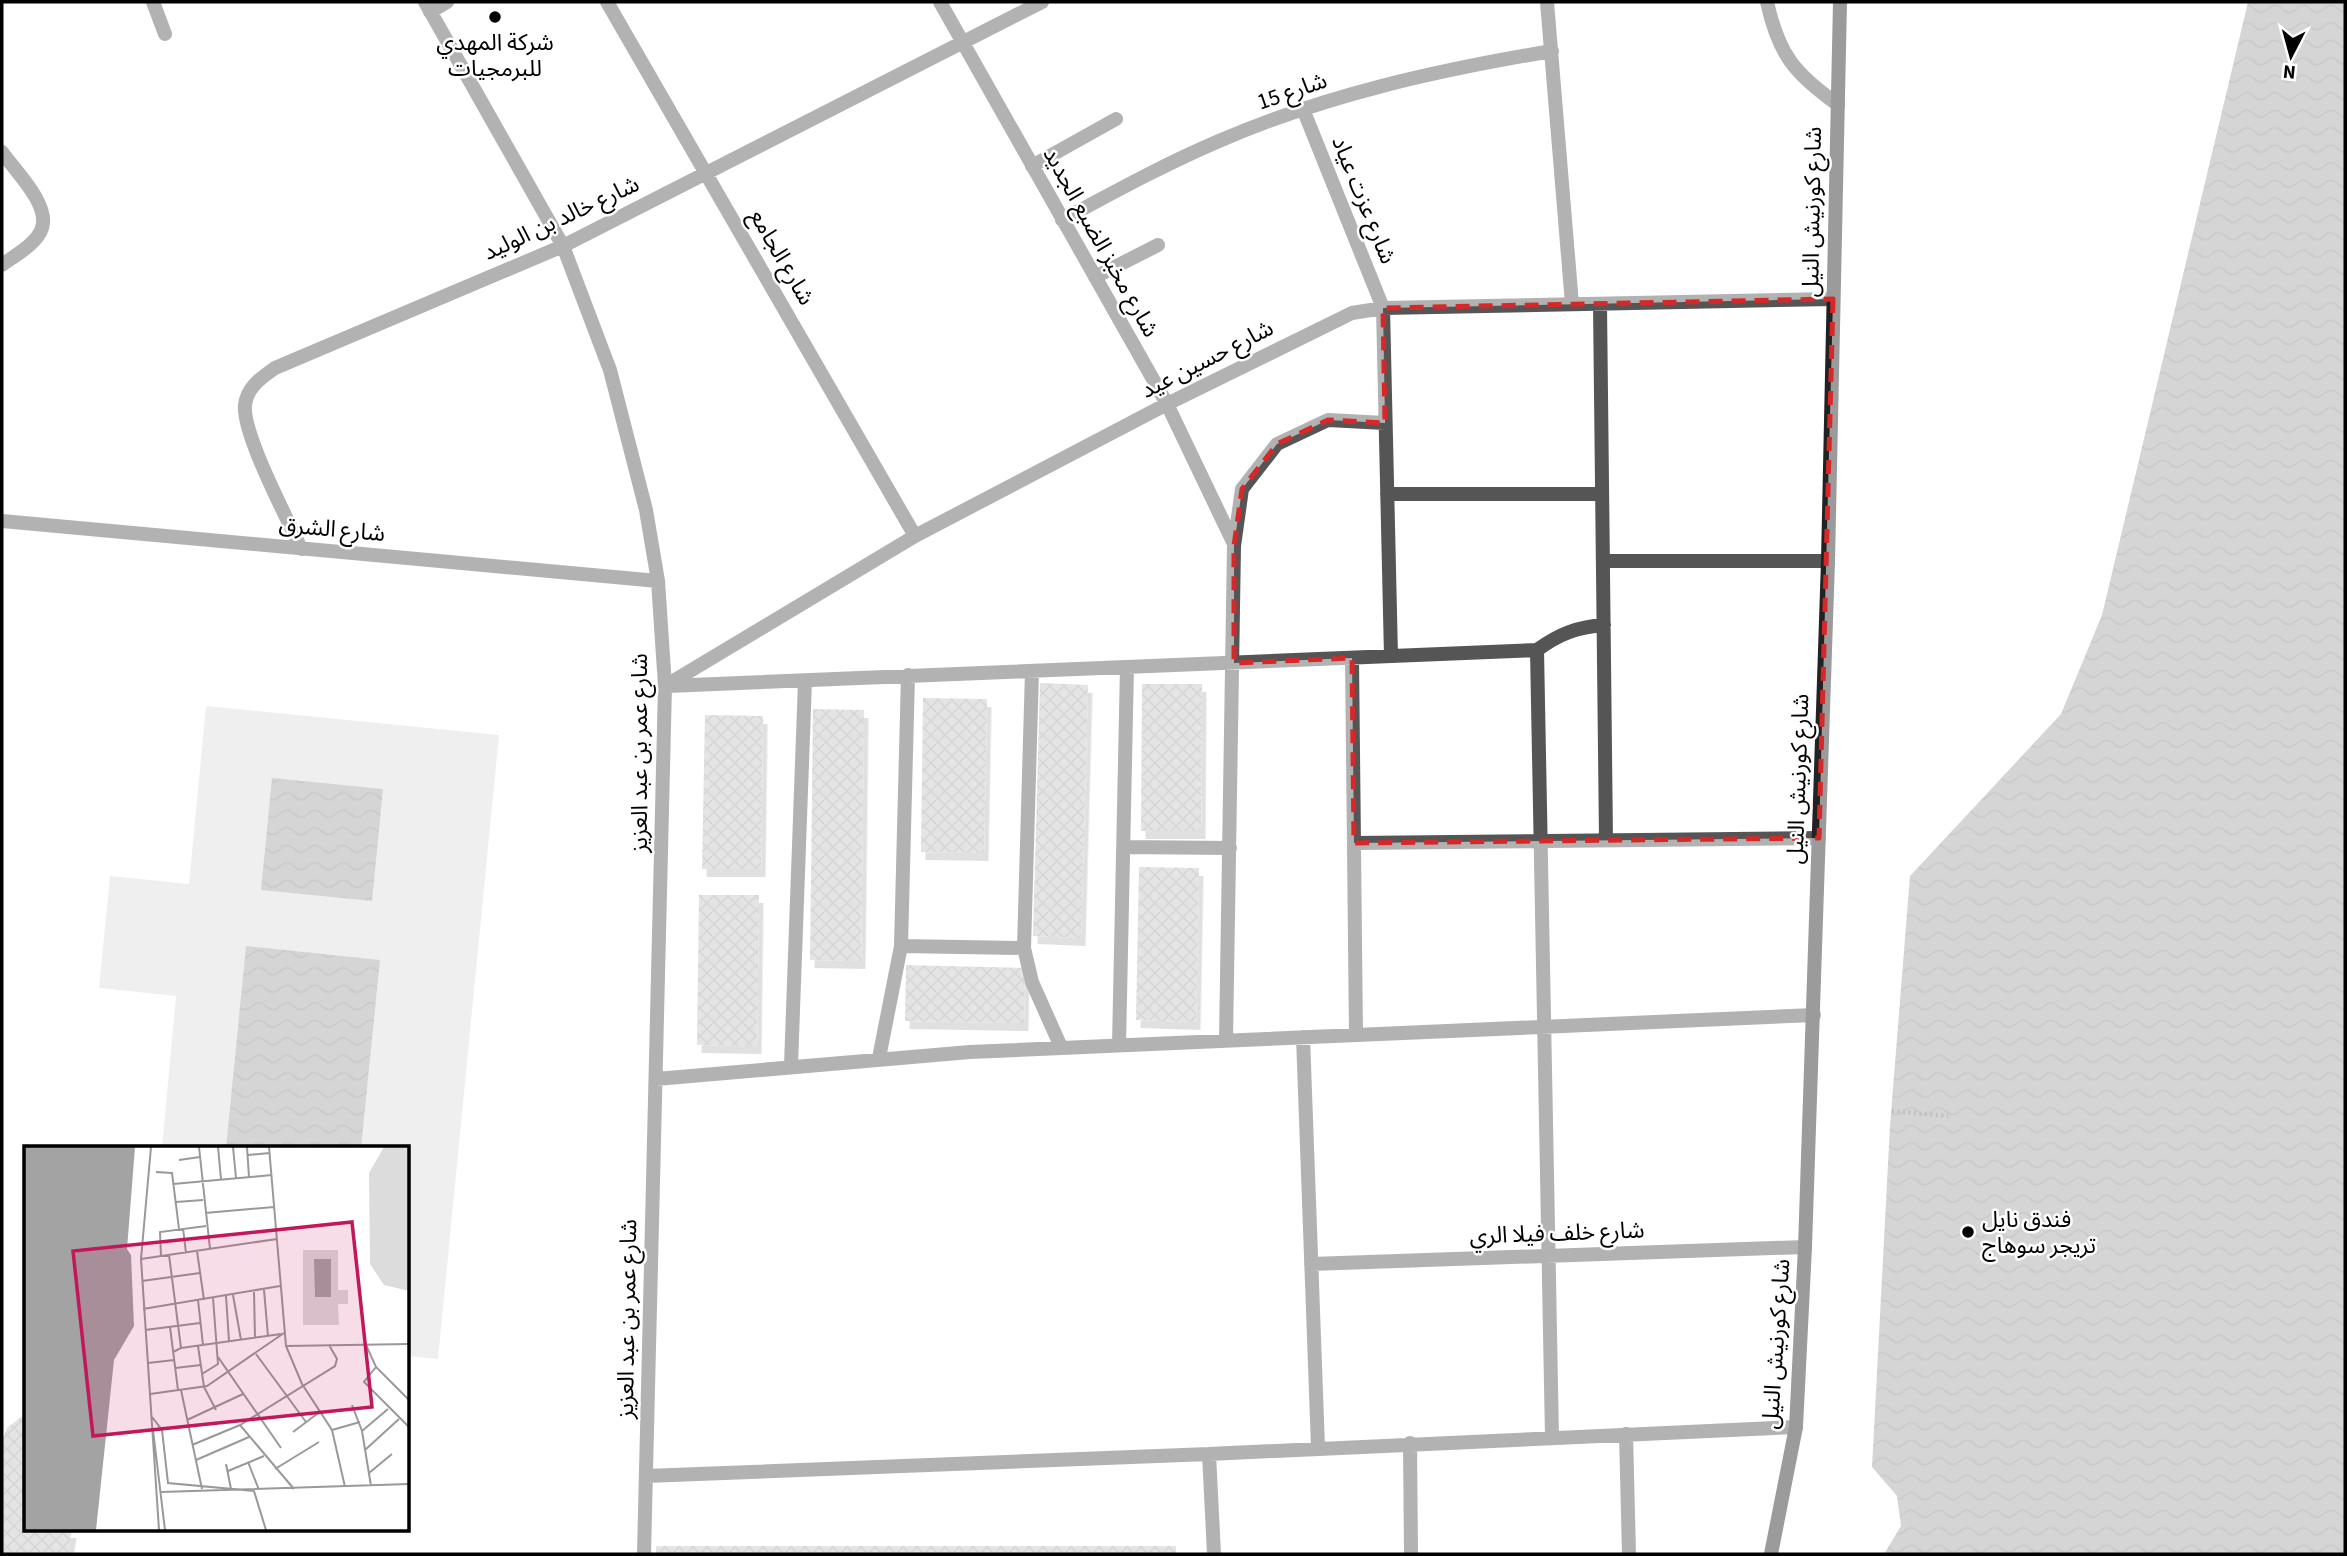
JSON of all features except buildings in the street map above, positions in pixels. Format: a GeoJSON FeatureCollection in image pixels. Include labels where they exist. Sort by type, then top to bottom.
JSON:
{"type":"FeatureCollection","features":[{"type":"Feature","properties":{"kind":"main road","name":"شارع كورنيش النيل"},"geometry":{"type":"LineString","coordinates":[[1771,1554],[1796,1427],[1805,1247],[1828,561],[1840,2]]}},
{"type":"Feature","properties":{"kind":"street"},"geometry":{"type":"LineString","coordinates":[[153,2],[165,34]]}},
{"type":"Feature","properties":{"kind":"street"},"geometry":{"type":"LineString","coordinates":[[428,7],[447,2]]}},
{"type":"Feature","properties":{"kind":"street","name":"شارع الجامع"},"geometry":{"type":"LineString","coordinates":[[607,2],[915,536]]}},
{"type":"Feature","properties":{"kind":"street","name":"شارع مخبز الضبع الجديد"},"geometry":{"type":"LineString","coordinates":[[940,2],[1167,404],[1234,546]]}},
{"type":"Feature","properties":{"kind":"street","name":"شارع خالد بن الوليد"},"geometry":{"type":"LineString","coordinates":[[301,549],[248,430],[245,405],[254,382],[275,368],[563,246],[1042,2]]}},
{"type":"Feature","properties":{"kind":"street"},"geometry":{"type":"LineString","coordinates":[[1547,2],[1572,304]]}},
{"type":"Feature","properties":{"kind":"street"},"geometry":{"type":"LineString","coordinates":[[1767,2],[1775,38],[1801,76],[1838,105]]}},
{"type":"Feature","properties":{"kind":"street","name":"شارع عمر بن عبد العزيز"},"geometry":{"type":"LineString","coordinates":[[428,7],[563,246],[610,370],[631,439],[658,581],[665,686],[644,1554]]}},
{"type":"Feature","properties":{"kind":"street","name":"شارع 15"},"geometry":{"type":"LineString","coordinates":[[1062,220],[1140,177],[1209,145],[1303,109],[1420,76],[1552,51]]}},
{"type":"Feature","properties":{"kind":"street","name":"شارع عزت عياد"},"geometry":{"type":"LineString","coordinates":[[1303,109],[1383,308]]}},
{"type":"Feature","properties":{"kind":"street"},"geometry":{"type":"LineString","coordinates":[[1032,166],[1116,119]]}},
{"type":"Feature","properties":{"kind":"street"},"geometry":{"type":"LineString","coordinates":[[2,152],[43,212],[42,228],[34,240],[2,265]]}},
{"type":"Feature","properties":{"kind":"street"},"geometry":{"type":"LineString","coordinates":[[1095,277],[1158,245]]}},
{"type":"Feature","properties":{"kind":"street","name":"شارع حسين عيد"},"geometry":{"type":"LineString","coordinates":[[665,686],[915,536],[1167,404],[1352,313],[1383,308],[1833,299]]}},
{"type":"Feature","properties":{"kind":"street"},"geometry":{"type":"LineString","coordinates":[[1600,304],[1606,840]]}},
{"type":"Feature","properties":{"kind":"street"},"geometry":{"type":"LineString","coordinates":[[1383,308],[1391,656]]}},
{"type":"Feature","properties":{"kind":"street"},"geometry":{"type":"LineString","coordinates":[[1226,1040],[1234,546],[1242,489],[1277,444],[1328,420],[1385,423]]}},
{"type":"Feature","properties":{"kind":"street"},"geometry":{"type":"LineString","coordinates":[[1387,494],[1602,494]]}},
{"type":"Feature","properties":{"kind":"street","name":"شارع الشرق"},"geometry":{"type":"LineString","coordinates":[[2,522],[658,581]]}},
{"type":"Feature","properties":{"kind":"street"},"geometry":{"type":"LineString","coordinates":[[1602,561],[1828,561]]}},
{"type":"Feature","properties":{"kind":"street"},"geometry":{"type":"LineString","coordinates":[[665,686],[1537,650],[1557,636],[1580,626],[1604,625]]}},
{"type":"Feature","properties":{"kind":"street"},"geometry":{"type":"LineString","coordinates":[[1537,650],[1552,1437]]}},
{"type":"Feature","properties":{"kind":"street"},"geometry":{"type":"LineString","coordinates":[[1352,658],[1356,1035]]}},
{"type":"Feature","properties":{"kind":"street"},"geometry":{"type":"LineString","coordinates":[[1119,1045],[1127,667]]}},
{"type":"Feature","properties":{"kind":"street"},"geometry":{"type":"LineString","coordinates":[[1031,671],[1024,948],[1032,982],[1061,1047]]}},
{"type":"Feature","properties":{"kind":"street"},"geometry":{"type":"LineString","coordinates":[[878,1058],[901,946],[908,675]]}},
{"type":"Feature","properties":{"kind":"street"},"geometry":{"type":"LineString","coordinates":[[791,1065],[805,681]]}},
{"type":"Feature","properties":{"kind":"street"},"geometry":{"type":"LineString","coordinates":[[1354,843],[1819,838]]}},
{"type":"Feature","properties":{"kind":"street"},"geometry":{"type":"LineString","coordinates":[[1123,847],[1230,848]]}},
{"type":"Feature","properties":{"kind":"street"},"geometry":{"type":"LineString","coordinates":[[901,946],[1024,948]]}},
{"type":"Feature","properties":{"kind":"street"},"geometry":{"type":"LineString","coordinates":[[656,1079],[878,1058],[1061,1047],[1814,1015]]}},
{"type":"Feature","properties":{"kind":"street"},"geometry":{"type":"LineString","coordinates":[[1304,1037],[1318,1447]]}},
{"type":"Feature","properties":{"kind":"street","name":"شارع خلف فيلا الري"},"geometry":{"type":"LineString","coordinates":[[1311,1264],[1805,1247]]}},
{"type":"Feature","properties":{"kind":"street"},"geometry":{"type":"LineString","coordinates":[[646,1476],[1796,1427]]}},
{"type":"Feature","properties":{"kind":"street"},"geometry":{"type":"LineString","coordinates":[[1626,1434],[1629,1554]]}},
{"type":"Feature","properties":{"kind":"street"},"geometry":{"type":"LineString","coordinates":[[1410,1443],[1411,1554]]}},
{"type":"Feature","properties":{"kind":"street"},"geometry":{"type":"LineString","coordinates":[[1209,1454],[1214,1554]]}},
{"type":"Feature","properties":{"kind":"path"},"geometry":{"type":"LineString","coordinates":[[1892,1111],[1948,1116]]}},
{"type":"Feature","properties":{"kind":"highlighted area"},"geometry":{"type":"Polygon","coordinates":[[[1833,299],[1819,838],[1354,843],[1352,658],[1234,663],[1234,546],[1242,489],[1277,444],[1328,420],[1385,423],[1383,308],[1833,299]]]}},
{"type":"Feature","properties":{"kind":"shaded area"},"geometry":{"type":"Polygon","coordinates":[[[206,706],[499,735],[438,1359],[410,1356],[410,1146],[162,1146],[176,996],[99,988],[110,876],[189,884],[206,706]]]}},
{"type":"Feature","properties":{"kind":"water"},"geometry":{"type":"Polygon","coordinates":[[[2248,2],[2345,2],[2345,1554],[1884,1554],[1901,1526],[1897,1496],[1872,1467],[1890,1126],[1910,876],[2061,714],[2102,615],[2248,2]]]}},
{"type":"Feature","properties":{"kind":"water"},"geometry":{"type":"Polygon","coordinates":[[[272,778],[383,789],[372,901],[261,890],[272,778]]]}},
{"type":"Feature","properties":{"kind":"water"},"geometry":{"type":"Polygon","coordinates":[[[246,946],[380,960],[361,1146],[226,1146],[246,946]]]}},
{"type":"Feature","properties":{"kind":"place","name":"شركة المهدي للبرمجيات"},"geometry":{"type":"Point","coordinates":[495,17]}},
{"type":"Feature","properties":{"kind":"place","name":"فندق نايل تريجر سوهاج"},"geometry":{"type":"Point","coordinates":[1968,1232]}}]}
